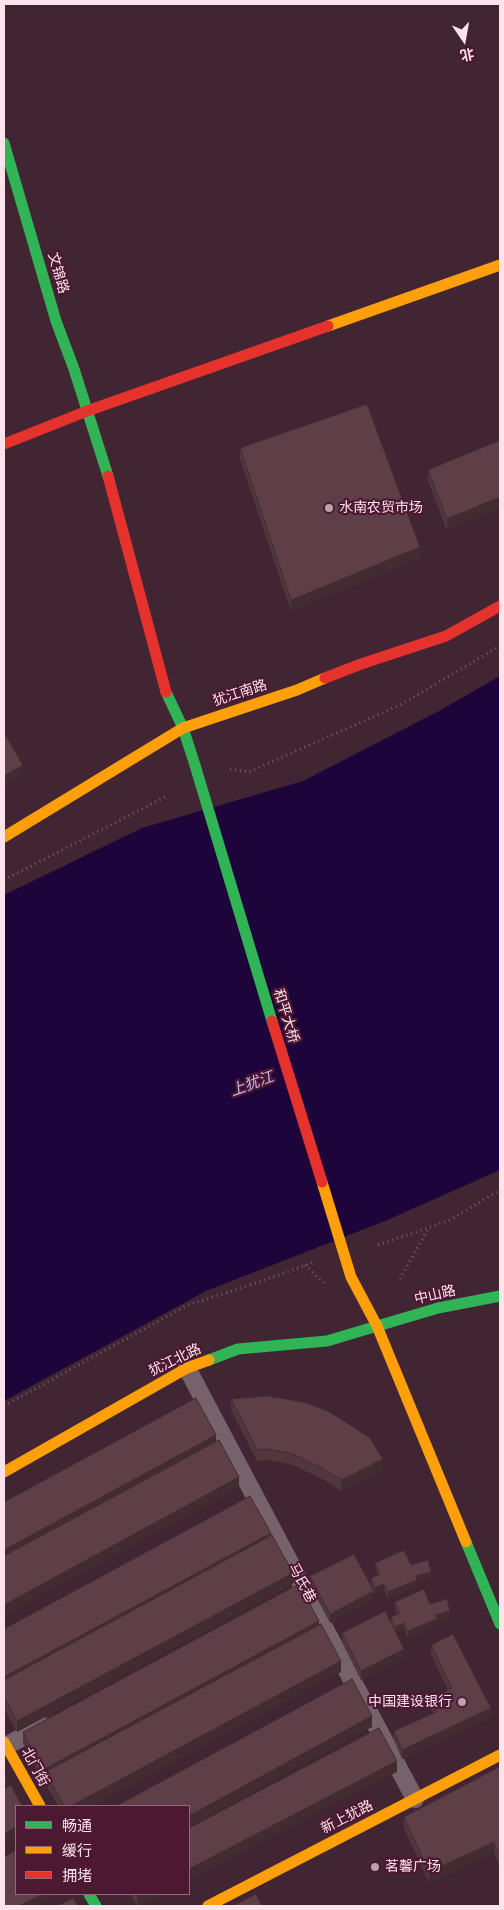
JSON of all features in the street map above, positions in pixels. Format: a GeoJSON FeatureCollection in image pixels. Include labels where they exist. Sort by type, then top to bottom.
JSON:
{"type":"FeatureCollection","features":[{"type":"Feature","properties":{"kind":"street","name":"文锦路"},"geometry":{"type":"LineString","coordinates":[[4,143],[56,321],[108,474],[164,687],[183,728]]}},
{"type":"Feature","properties":{"kind":"street"},"geometry":{"type":"LineString","coordinates":[[4,444],[87,410],[500,266]]}},
{"type":"Feature","properties":{"kind":"street","name":"犹江南路"},"geometry":{"type":"LineString","coordinates":[[4,837],[183,728],[296,690],[361,664],[446,636],[500,606]]}},
{"type":"Feature","properties":{"kind":"street","name":"和平大桥"},"geometry":{"type":"LineString","coordinates":[[183,728],[351,1277],[377,1326],[500,1624]]}},
{"type":"Feature","properties":{"kind":"street","name":"中山路"},"geometry":{"type":"LineString","coordinates":[[377,1326],[438,1308],[500,1296]]}},
{"type":"Feature","properties":{"kind":"street","name":"犹江北路"},"geometry":{"type":"LineString","coordinates":[[4,1472],[188,1368],[238,1349],[327,1341],[377,1326]]}},
{"type":"Feature","properties":{"kind":"street","name":"马氏巷"},"geometry":{"type":"LineString","coordinates":[[188,1368],[415,1799]]}},
{"type":"Feature","properties":{"kind":"street"},"geometry":{"type":"LineString","coordinates":[[239,1506],[257,1497]]}},
{"type":"Feature","properties":{"kind":"street"},"geometry":{"type":"LineString","coordinates":[[286,1595],[303,1585]]}},
{"type":"Feature","properties":{"kind":"street"},"geometry":{"type":"LineString","coordinates":[[335,1689],[353,1680]]}},
{"type":"Feature","properties":{"kind":"street"},"geometry":{"type":"LineString","coordinates":[[5,1744],[60,1717]]}},
{"type":"Feature","properties":{"kind":"street","name":"北门街"},"geometry":{"type":"LineString","coordinates":[[5,1744],[39,1805]]}},
{"type":"Feature","properties":{"kind":"street","name":"新上犹路"},"geometry":{"type":"LineString","coordinates":[[208,1906],[500,1755]]}},
{"type":"Feature","properties":{"kind":"street"},"geometry":{"type":"LineString","coordinates":[[90,1895],[96,1906]]}},
{"type":"Feature","properties":{"kind":"path"},"geometry":{"type":"LineString","coordinates":[[230,770],[248,772],[402,704],[500,646]]}},
{"type":"Feature","properties":{"kind":"path"},"geometry":{"type":"LineString","coordinates":[[4,880],[167,796]]}},
{"type":"Feature","properties":{"kind":"path"},"geometry":{"type":"LineString","coordinates":[[378,1245],[450,1220],[500,1190]]}},
{"type":"Feature","properties":{"kind":"path"},"geometry":{"type":"LineString","coordinates":[[400,1280],[428,1228]]}},
{"type":"Feature","properties":{"kind":"path"},"geometry":{"type":"LineString","coordinates":[[4,1406],[188,1305],[312,1263]]}},
{"type":"Feature","properties":{"kind":"path"},"geometry":{"type":"LineString","coordinates":[[305,1265],[325,1284]]}},
{"type":"Feature","properties":{"kind":"water","name":"上犹江"},"geometry":{"type":"Polygon","coordinates":[[[500,676],[500,1170],[385,1221],[206,1291],[4,1401],[4,895],[142,828],[303,781],[439,711],[500,676]]]}},
{"type":"Feature","properties":{"kind":"building","name":"水南农贸市场"},"geometry":{"type":"Polygon","coordinates":[[[367,404],[420,547],[291,600],[240,448],[367,404]]]}},
{"type":"Feature","properties":{"kind":"building"},"geometry":{"type":"Polygon","coordinates":[[[500,440],[500,497],[447,519],[428,470],[500,440]]]}},
{"type":"Feature","properties":{"kind":"building"},"geometry":{"type":"Polygon","coordinates":[[[4,733],[23,765],[4,776],[4,733]]]}},
{"type":"Feature","properties":{"kind":"building"},"geometry":{"type":"Polygon","coordinates":[[[266,1396],[307,1403],[330,1412],[370,1438],[383,1459],[341,1480],[324,1469],[293,1454],[268,1449],[257,1450],[231,1399],[266,1396]]]}},
{"type":"Feature","properties":{"kind":"building"},"geometry":{"type":"Polygon","coordinates":[[[196,1398],[216,1435],[4,1550],[4,1502],[196,1398]]]}},
{"type":"Feature","properties":{"kind":"building"},"geometry":{"type":"Polygon","coordinates":[[[219,1440],[239,1477],[4,1605],[4,1556],[219,1440]]]}},
{"type":"Feature","properties":{"kind":"building"},"geometry":{"type":"Polygon","coordinates":[[[250,1496],[271,1533],[4,1677],[4,1629],[250,1496]]]}},
{"type":"Feature","properties":{"kind":"building"},"geometry":{"type":"Polygon","coordinates":[[[272,1535],[293,1573],[17,1721],[4,1697],[4,1680],[272,1535]]]}},
{"type":"Feature","properties":{"kind":"building"},"geometry":{"type":"Polygon","coordinates":[[[404,1550],[411,1565],[428,1560],[431,1572],[416,1576],[417,1580],[388,1592],[384,1584],[375,1588],[371,1578],[380,1574],[375,1563],[404,1550]]]}},
{"type":"Feature","properties":{"kind":"building"},"geometry":{"type":"Polygon","coordinates":[[[354,1554],[374,1591],[330,1614],[310,1576],[354,1554]]]}},
{"type":"Feature","properties":{"kind":"building"},"geometry":{"type":"Polygon","coordinates":[[[299,1584],[319,1621],[43,1770],[23,1732],[299,1584]]]}},
{"type":"Feature","properties":{"kind":"building"},"geometry":{"type":"Polygon","coordinates":[[[424,1589],[430,1604],[447,1599],[450,1611],[435,1615],[437,1619],[408,1631],[404,1623],[395,1627],[391,1617],[400,1613],[395,1602],[424,1589]]]}},
{"type":"Feature","properties":{"kind":"building"},"geometry":{"type":"Polygon","coordinates":[[[385,1611],[404,1649],[361,1671],[342,1633],[385,1611]]]}},
{"type":"Feature","properties":{"kind":"building"},"geometry":{"type":"Polygon","coordinates":[[[321,1624],[341,1661],[73,1805],[63,1805],[45,1772],[321,1624]]]}},
{"type":"Feature","properties":{"kind":"building","name":"中国建设银行"},"geometry":{"type":"Polygon","coordinates":[[[453,1634],[491,1708],[402,1750],[394,1731],[436,1712],[430,1698],[452,1688],[431,1645],[453,1634]]]}},
{"type":"Feature","properties":{"kind":"building"},"geometry":{"type":"Polygon","coordinates":[[[352,1679],[372,1716],[190,1815],[190,1805],[118,1805],[352,1679]]]}},
{"type":"Feature","properties":{"kind":"building"},"geometry":{"type":"Polygon","coordinates":[[[379,1728],[397,1761],[190,1868],[190,1827],[379,1728]]]}},
{"type":"Feature","properties":{"kind":"building"},"geometry":{"type":"Polygon","coordinates":[[[499,1767],[500,1857],[494,1842],[429,1872],[404,1817],[499,1767]]]}},
{"type":"Feature","properties":{"kind":"building"},"geometry":{"type":"Polygon","coordinates":[[[11,1785],[21,1805],[15,1805],[15,1828],[4,1834],[4,1789],[11,1785]]]}},
{"type":"Feature","properties":{"kind":"building"},"geometry":{"type":"Polygon","coordinates":[[[15,1851],[15,1895],[41,1895],[19,1906],[4,1906],[4,1857],[15,1851]]]}},
{"type":"Feature","properties":{"kind":"building"},"geometry":{"type":"Polygon","coordinates":[[[256,1894],[262,1906],[233,1906],[256,1894]]]}},
{"type":"Feature","properties":{"kind":"building"},"geometry":{"type":"Polygon","coordinates":[[[73,1898],[78,1906],[57,1906],[73,1898]]]}},
{"type":"Feature","properties":{"kind":"traffic: fast"},"geometry":{"type":"LineString","coordinates":[[4,143],[56,321],[74,369],[108,476]]}},
{"type":"Feature","properties":{"kind":"traffic: fast"},"geometry":{"type":"LineString","coordinates":[[166,692],[183,728],[194,762],[272,1021]]}},
{"type":"Feature","properties":{"kind":"traffic: fast"},"geometry":{"type":"LineString","coordinates":[[209,1360],[238,1349],[327,1341],[438,1308],[500,1296]]}},
{"type":"Feature","properties":{"kind":"traffic: fast"},"geometry":{"type":"LineString","coordinates":[[466,1542],[500,1624]]}},
{"type":"Feature","properties":{"kind":"traffic: fast"},"geometry":{"type":"LineString","coordinates":[[90,1895],[96,1906]]}},
{"type":"Feature","properties":{"kind":"traffic: slow"},"geometry":{"type":"LineString","coordinates":[[328,326],[500,265]]}},
{"type":"Feature","properties":{"kind":"traffic: slow"},"geometry":{"type":"LineString","coordinates":[[4,837],[183,728],[297,690],[325,678]]}},
{"type":"Feature","properties":{"kind":"traffic: slow"},"geometry":{"type":"LineString","coordinates":[[322,1182],[351,1277],[377,1326],[466,1542]]}},
{"type":"Feature","properties":{"kind":"traffic: slow"},"geometry":{"type":"LineString","coordinates":[[4,1472],[187,1368],[209,1360]]}},
{"type":"Feature","properties":{"kind":"traffic: slow"},"geometry":{"type":"LineString","coordinates":[[4,1742],[39,1805]]}},
{"type":"Feature","properties":{"kind":"traffic: slow"},"geometry":{"type":"LineString","coordinates":[[208,1906],[500,1755]]}},
{"type":"Feature","properties":{"kind":"traffic: jam"},"geometry":{"type":"LineString","coordinates":[[4,444],[87,411],[328,326]]}},
{"type":"Feature","properties":{"kind":"traffic: jam"},"geometry":{"type":"LineString","coordinates":[[108,476],[166,692]]}},
{"type":"Feature","properties":{"kind":"traffic: jam"},"geometry":{"type":"LineString","coordinates":[[325,678],[446,636],[500,606]]}},
{"type":"Feature","properties":{"kind":"traffic: jam"},"geometry":{"type":"LineString","coordinates":[[272,1021],[322,1182]]}},
{"type":"Feature","properties":{"kind":"place","name":"水南农贸市场"},"geometry":{"type":"Point","coordinates":[329,508]}},
{"type":"Feature","properties":{"kind":"place","name":"中国建设银行"},"geometry":{"type":"Point","coordinates":[462,1702]}},
{"type":"Feature","properties":{"kind":"place","name":"茗馨广场"},"geometry":{"type":"Point","coordinates":[375,1867]}}]}
